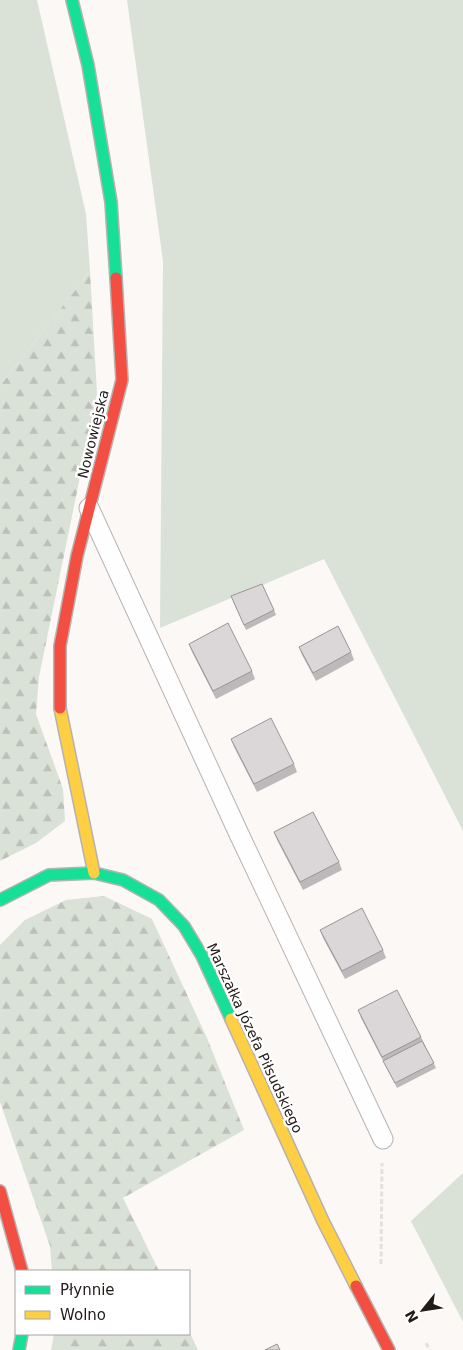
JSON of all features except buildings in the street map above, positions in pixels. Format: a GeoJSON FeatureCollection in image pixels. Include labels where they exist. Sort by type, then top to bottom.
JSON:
{"type":"FeatureCollection","features":[{"type":"Feature","properties":{"kind":"street","name":"Nowowiejska"},"geometry":{"type":"LineString","coordinates":[[72,0],[88,65],[111,202],[122,380],[77,556],[60,646],[60,714],[86,827],[94,873]]}},
{"type":"Feature","properties":{"kind":"street","name":"Marszałka Józefa Piłsudskiego"},"geometry":{"type":"LineString","coordinates":[[0,900],[4,896],[49,875],[94,873],[122,880],[159,900],[184,926],[202,956],[323,1221],[389,1350]]}},
{"type":"Feature","properties":{"kind":"street"},"geometry":{"type":"LineString","coordinates":[[0,1192],[21,1261],[22,1270]]}},
{"type":"Feature","properties":{"kind":"street"},"geometry":{"type":"LineString","coordinates":[[19,1350],[22,1335]]}},
{"type":"Feature","properties":{"kind":"lane"},"geometry":{"type":"LineString","coordinates":[[90,508],[239,834],[383,1139]]}},
{"type":"Feature","properties":{"kind":"path"},"geometry":{"type":"LineString","coordinates":[[381,1270],[383,1139]]}},
{"type":"Feature","properties":{"kind":"path"},"geometry":{"type":"LineString","coordinates":[[426,1343],[430,1350]]}},
{"type":"Feature","properties":{"kind":"green space"},"geometry":{"type":"Polygon","coordinates":[[[0,0],[37,0],[86,214],[90,271],[0,386],[0,0]]]}},
{"type":"Feature","properties":{"kind":"green space"},"geometry":{"type":"Polygon","coordinates":[[[127,0],[463,0],[463,831],[324,559],[160,628],[163,261],[127,0]]]}},
{"type":"Feature","properties":{"kind":"green space"},"geometry":{"type":"Polygon","coordinates":[[[90,271],[97,394],[39,677],[36,714],[63,789],[65,821],[36,843],[0,861],[0,386],[90,271]]]}},
{"type":"Feature","properties":{"kind":"green space"},"geometry":{"type":"Polygon","coordinates":[[[104,896],[152,919],[207,1038],[244,1130],[123,1198],[159,1270],[52,1270],[50,1246],[0,1102],[0,945],[25,920],[66,900],[104,896]]]}},
{"type":"Feature","properties":{"kind":"green space"},"geometry":{"type":"Polygon","coordinates":[[[463,1173],[463,1322],[411,1221],[463,1173]]]}},
{"type":"Feature","properties":{"kind":"green space"},"geometry":{"type":"Polygon","coordinates":[[[190,1333],[198,1350],[51,1350],[54,1335],[190,1335],[190,1333]]]}},
{"type":"Feature","properties":{"kind":"traffic: fast"},"geometry":{"type":"LineString","coordinates":[[72,0],[88,65],[111,202],[116,278]]}},
{"type":"Feature","properties":{"kind":"traffic: fast"},"geometry":{"type":"LineString","coordinates":[[0,900],[49,875],[94,873],[123,880],[159,900],[184,926],[202,956],[231,1019]]}},
{"type":"Feature","properties":{"kind":"traffic: fast"},"geometry":{"type":"LineString","coordinates":[[19,1350],[22,1335]]}},
{"type":"Feature","properties":{"kind":"traffic: slow"},"geometry":{"type":"LineString","coordinates":[[60,708],[94,873]]}},
{"type":"Feature","properties":{"kind":"traffic: slow"},"geometry":{"type":"LineString","coordinates":[[231,1019],[323,1221],[356,1286]]}},
{"type":"Feature","properties":{"kind":"traffic: jam"},"geometry":{"type":"LineString","coordinates":[[60,708],[60,646],[77,556],[122,380],[116,278]]}},
{"type":"Feature","properties":{"kind":"traffic: jam"},"geometry":{"type":"LineString","coordinates":[[0,1191],[22,1270]]}},
{"type":"Feature","properties":{"kind":"traffic: jam"},"geometry":{"type":"LineString","coordinates":[[356,1286],[389,1350]]}}]}
